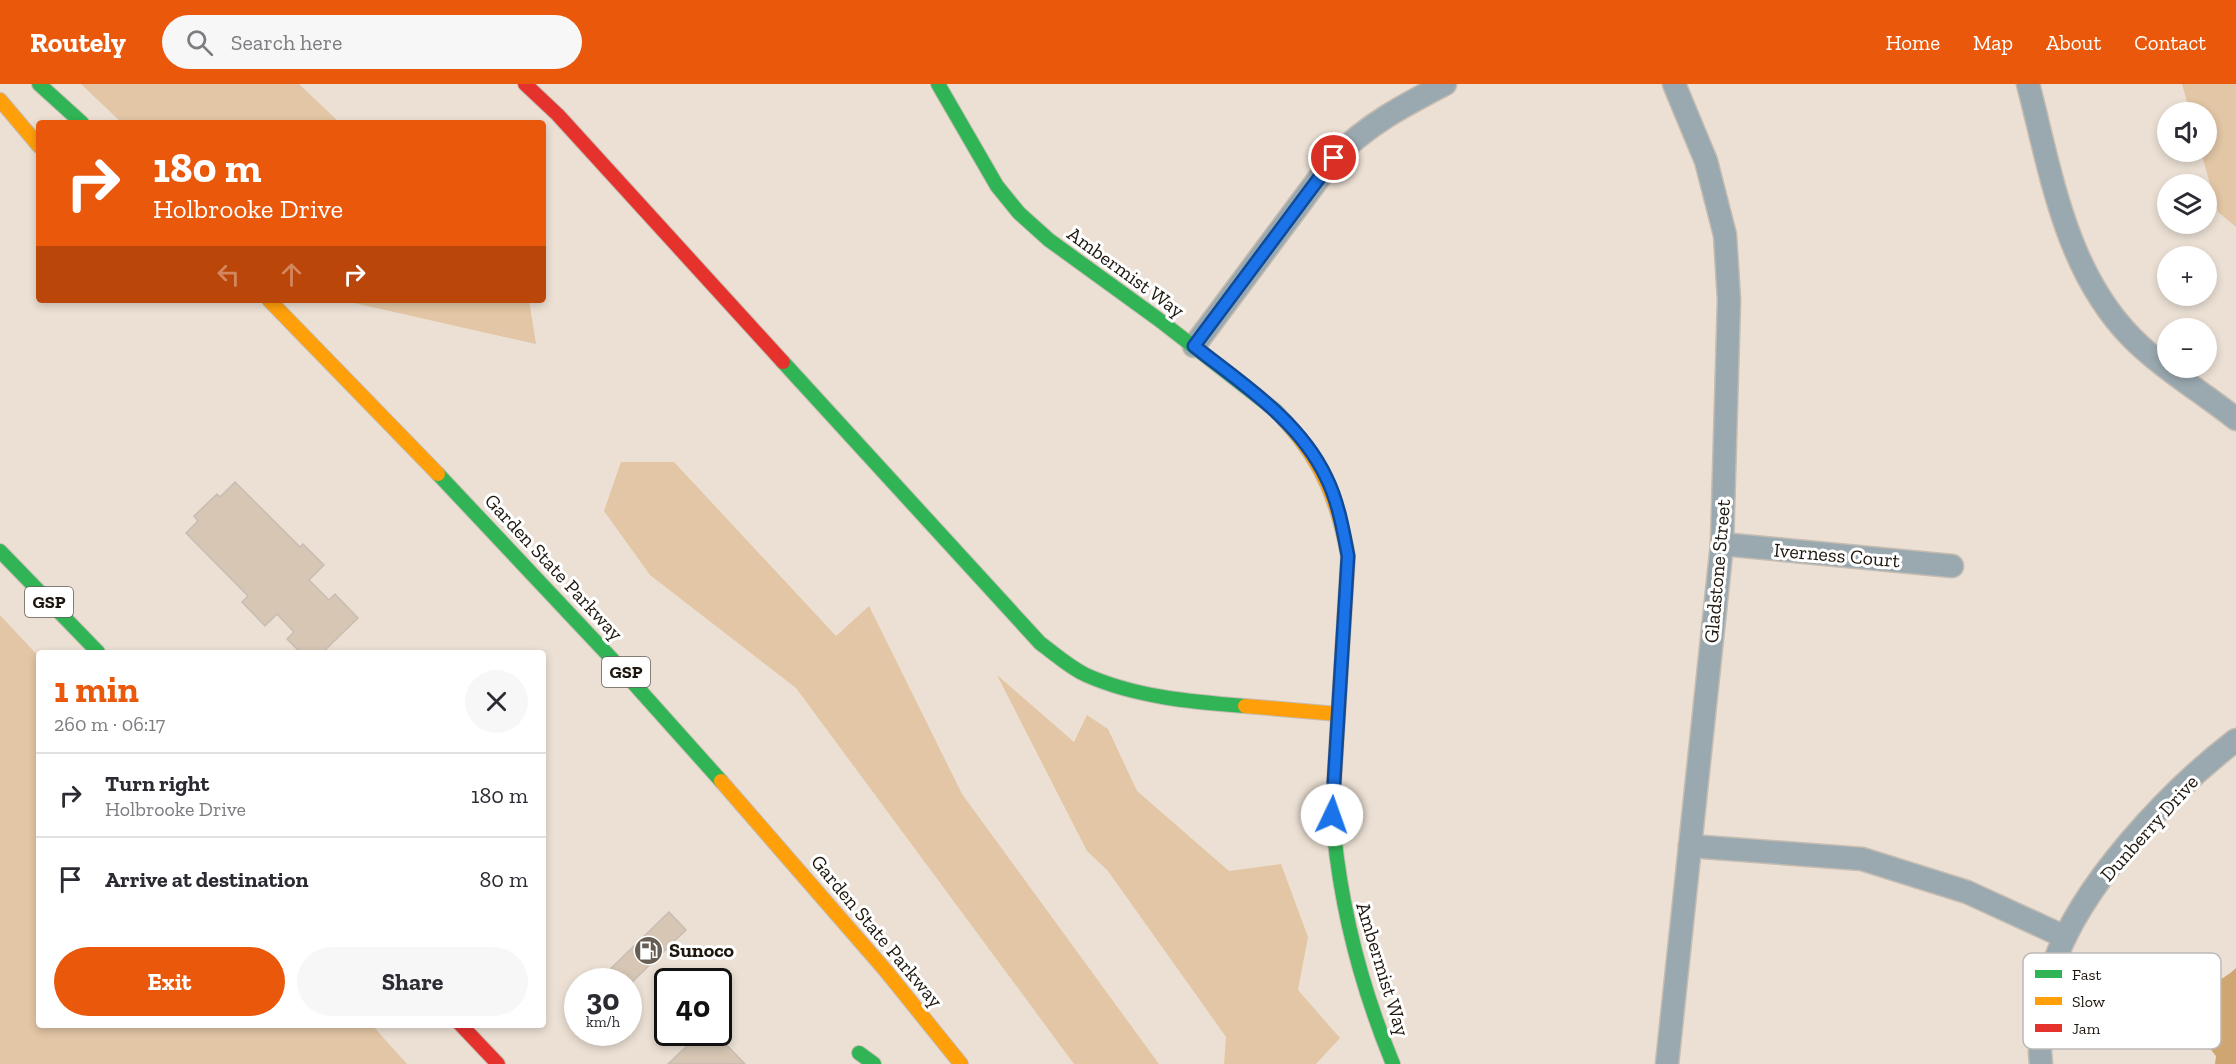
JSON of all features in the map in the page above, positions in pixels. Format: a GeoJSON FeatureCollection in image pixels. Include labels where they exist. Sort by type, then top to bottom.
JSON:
{"type":"FeatureCollection","features":[{"type":"Feature","properties":{"kind":"main road"},"geometry":{"type":"LineString","coordinates":[[39,84],[79,120]]}},
{"type":"Feature","properties":{"kind":"main road"},"geometry":{"type":"LineString","coordinates":[[525,84],[558,115],[1040,643],[1091,677],[1125,689],[1155,696],[1338,714]]}},
{"type":"Feature","properties":{"kind":"main road","name":"Ambermist Way"},"geometry":{"type":"LineString","coordinates":[[938,84],[997,186],[1019,213],[1049,240],[1194,346],[1275,410],[1302,440],[1326,477],[1342,523],[1348,556],[1332,815],[1339,883],[1350,939],[1365,990],[1394,1064]]}},
{"type":"Feature","properties":{"kind":"main road"},"geometry":{"type":"LineString","coordinates":[[0,100],[36,142]]}},
{"type":"Feature","properties":{"kind":"main road","name":"Garden State Parkway"},"geometry":{"type":"LineString","coordinates":[[272,303],[435,469],[628,675],[760,825],[961,1064]]}},
{"type":"Feature","properties":{"kind":"main road","name":"GSP"},"geometry":{"type":"LineString","coordinates":[[0,551],[96,650]]}},
{"type":"Feature","properties":{"kind":"main road"},"geometry":{"type":"LineString","coordinates":[[464,1028],[498,1064]]}},
{"type":"Feature","properties":{"kind":"main road"},"geometry":{"type":"LineString","coordinates":[[859,1053],[874,1064]]}},
{"type":"Feature","properties":{"kind":"street"},"geometry":{"type":"LineString","coordinates":[[1194,346],[1334,158],[1362,132],[1386,115],[1445,84]]}},
{"type":"Feature","properties":{"kind":"street","name":"Gladstone Street"},"geometry":{"type":"LineString","coordinates":[[1667,1064],[1722,544],[1730,300],[1725,235],[1706,161],[1674,84]]}},
{"type":"Feature","properties":{"kind":"street"},"geometry":{"type":"LineString","coordinates":[[2028,84],[2067,233],[2095,291],[2131,337],[2169,370],[2236,419]]}},
{"type":"Feature","properties":{"kind":"street","name":"Iverness Court"},"geometry":{"type":"LineString","coordinates":[[1722,544],[1952,566]]}},
{"type":"Feature","properties":{"kind":"street","name":"Dunberry Drive"},"geometry":{"type":"LineString","coordinates":[[2059,953],[2065,937],[2094,889],[2132,841],[2183,787],[2236,740]]}},
{"type":"Feature","properties":{"kind":"street"},"geometry":{"type":"LineString","coordinates":[[1690,846],[1862,859],[1967,892],[2065,937]]}},
{"type":"Feature","properties":{"kind":"street","name":"Dunberry Drive"},"geometry":{"type":"LineString","coordinates":[[2041,1064],[2042,1049]]}},
{"type":"Feature","properties":{"kind":"shaded area"},"geometry":{"type":"Polygon","coordinates":[[[81,84],[299,84],[337,120],[119,120],[81,84]]]}},
{"type":"Feature","properties":{"kind":"shaded area"},"geometry":{"type":"Polygon","coordinates":[[[2182,84],[2236,84],[2236,227],[2218,212],[2217,174],[2207,174],[2204,162],[2217,162],[2217,102],[2187,102],[2182,84]]]}},
{"type":"Feature","properties":{"kind":"shaded area"},"geometry":{"type":"Polygon","coordinates":[[[354,303],[529,303],[536,344],[354,303]]]}},
{"type":"Feature","properties":{"kind":"shaded area"},"geometry":{"type":"Polygon","coordinates":[[[621,462],[674,462],[836,636],[869,606],[962,794],[1159,1064],[1074,1064],[796,688],[650,575],[604,511],[621,462]]]}},
{"type":"Feature","properties":{"kind":"shaded area"},"geometry":{"type":"Polygon","coordinates":[[[0,615],[36,654],[36,1028],[375,1028],[407,1064],[0,1064],[0,615]]]}},
{"type":"Feature","properties":{"kind":"shaded area"},"geometry":{"type":"Polygon","coordinates":[[[997,675],[1074,742],[1087,715],[1108,729],[1137,791],[1229,871],[1281,864],[1308,937],[1298,990],[1340,1038],[1316,1064],[1224,1064],[1226,1037],[1108,871],[1087,851],[997,675]]]}},
{"type":"Feature","properties":{"kind":"shaded area"},"geometry":{"type":"Polygon","coordinates":[[[2236,968],[2236,1064],[2215,1064],[2216,1056],[2210,1049],[2221,1049],[2221,979],[2236,968]]]}},
{"type":"Feature","properties":{"kind":"building"},"geometry":{"type":"Polygon","coordinates":[[[235,482],[300,547],[303,544],[324,565],[309,580],[329,600],[335,594],[358,618],[325,650],[298,650],[287,639],[294,632],[277,614],[265,626],[242,602],[248,596],[186,533],[198,521],[194,516],[217,494],[220,497],[235,482]]]}},
{"type":"Feature","properties":{"kind":"building","name":"Sunoco"},"geometry":{"type":"Polygon","coordinates":[[[669,912],[686,930],[642,972],[642,968],[611,968],[669,912]]]}},
{"type":"Feature","properties":{"kind":"building"},"geometry":{"type":"Polygon","coordinates":[[[687,1046],[728,1046],[745,1064],[668,1064],[687,1046]]]}},
{"type":"Feature","properties":{"kind":"traffic: fast"},"geometry":{"type":"LineString","coordinates":[[39,84],[79,120]]}},
{"type":"Feature","properties":{"kind":"traffic: fast"},"geometry":{"type":"LineString","coordinates":[[938,84],[997,186],[1019,213],[1049,240],[1158,319],[1275,410],[1286,422]]}},
{"type":"Feature","properties":{"kind":"traffic: fast"},"geometry":{"type":"LineString","coordinates":[[783,362],[1040,643],[1062,660],[1086,675],[1124,689],[1184,700],[1245,706]]}},
{"type":"Feature","properties":{"kind":"traffic: fast"},"geometry":{"type":"LineString","coordinates":[[438,474],[611,658],[721,781]]}},
{"type":"Feature","properties":{"kind":"traffic: fast"},"geometry":{"type":"LineString","coordinates":[[0,551],[96,650]]}},
{"type":"Feature","properties":{"kind":"traffic: fast"},"geometry":{"type":"LineString","coordinates":[[1334,833],[1342,893],[1355,951],[1372,1008],[1393,1064]]}},
{"type":"Feature","properties":{"kind":"traffic: fast"},"geometry":{"type":"LineString","coordinates":[[859,1053],[874,1064]]}},
{"type":"Feature","properties":{"kind":"traffic: slow"},"geometry":{"type":"LineString","coordinates":[[0,100],[36,142]]}},
{"type":"Feature","properties":{"kind":"traffic: slow"},"geometry":{"type":"LineString","coordinates":[[272,303],[438,474]]}},
{"type":"Feature","properties":{"kind":"traffic: slow"},"geometry":{"type":"LineString","coordinates":[[1286,422],[1310,453],[1327,484],[1339,518],[1348,556],[1332,815],[1334,833]]}},
{"type":"Feature","properties":{"kind":"traffic: slow"},"geometry":{"type":"LineString","coordinates":[[1245,706],[1338,714]]}},
{"type":"Feature","properties":{"kind":"traffic: slow"},"geometry":{"type":"LineString","coordinates":[[721,781],[886,971],[961,1064]]}},
{"type":"Feature","properties":{"kind":"traffic: jam"},"geometry":{"type":"LineString","coordinates":[[525,84],[558,115],[783,362]]}},
{"type":"Feature","properties":{"kind":"traffic: jam"},"geometry":{"type":"LineString","coordinates":[[464,1028],[498,1064]]}},
{"type":"Feature","properties":{"kind":"place","name":"Sunoco"},"geometry":{"type":"Point","coordinates":[648,950]}},
{"type":"Feature","properties":{"kind":"route"},"geometry":{"type":"LineString","coordinates":[[1332,815],[1348,556],[1342,523],[1326,477],[1302,440],[1275,410],[1194,346],[1334,158]]}}]}
